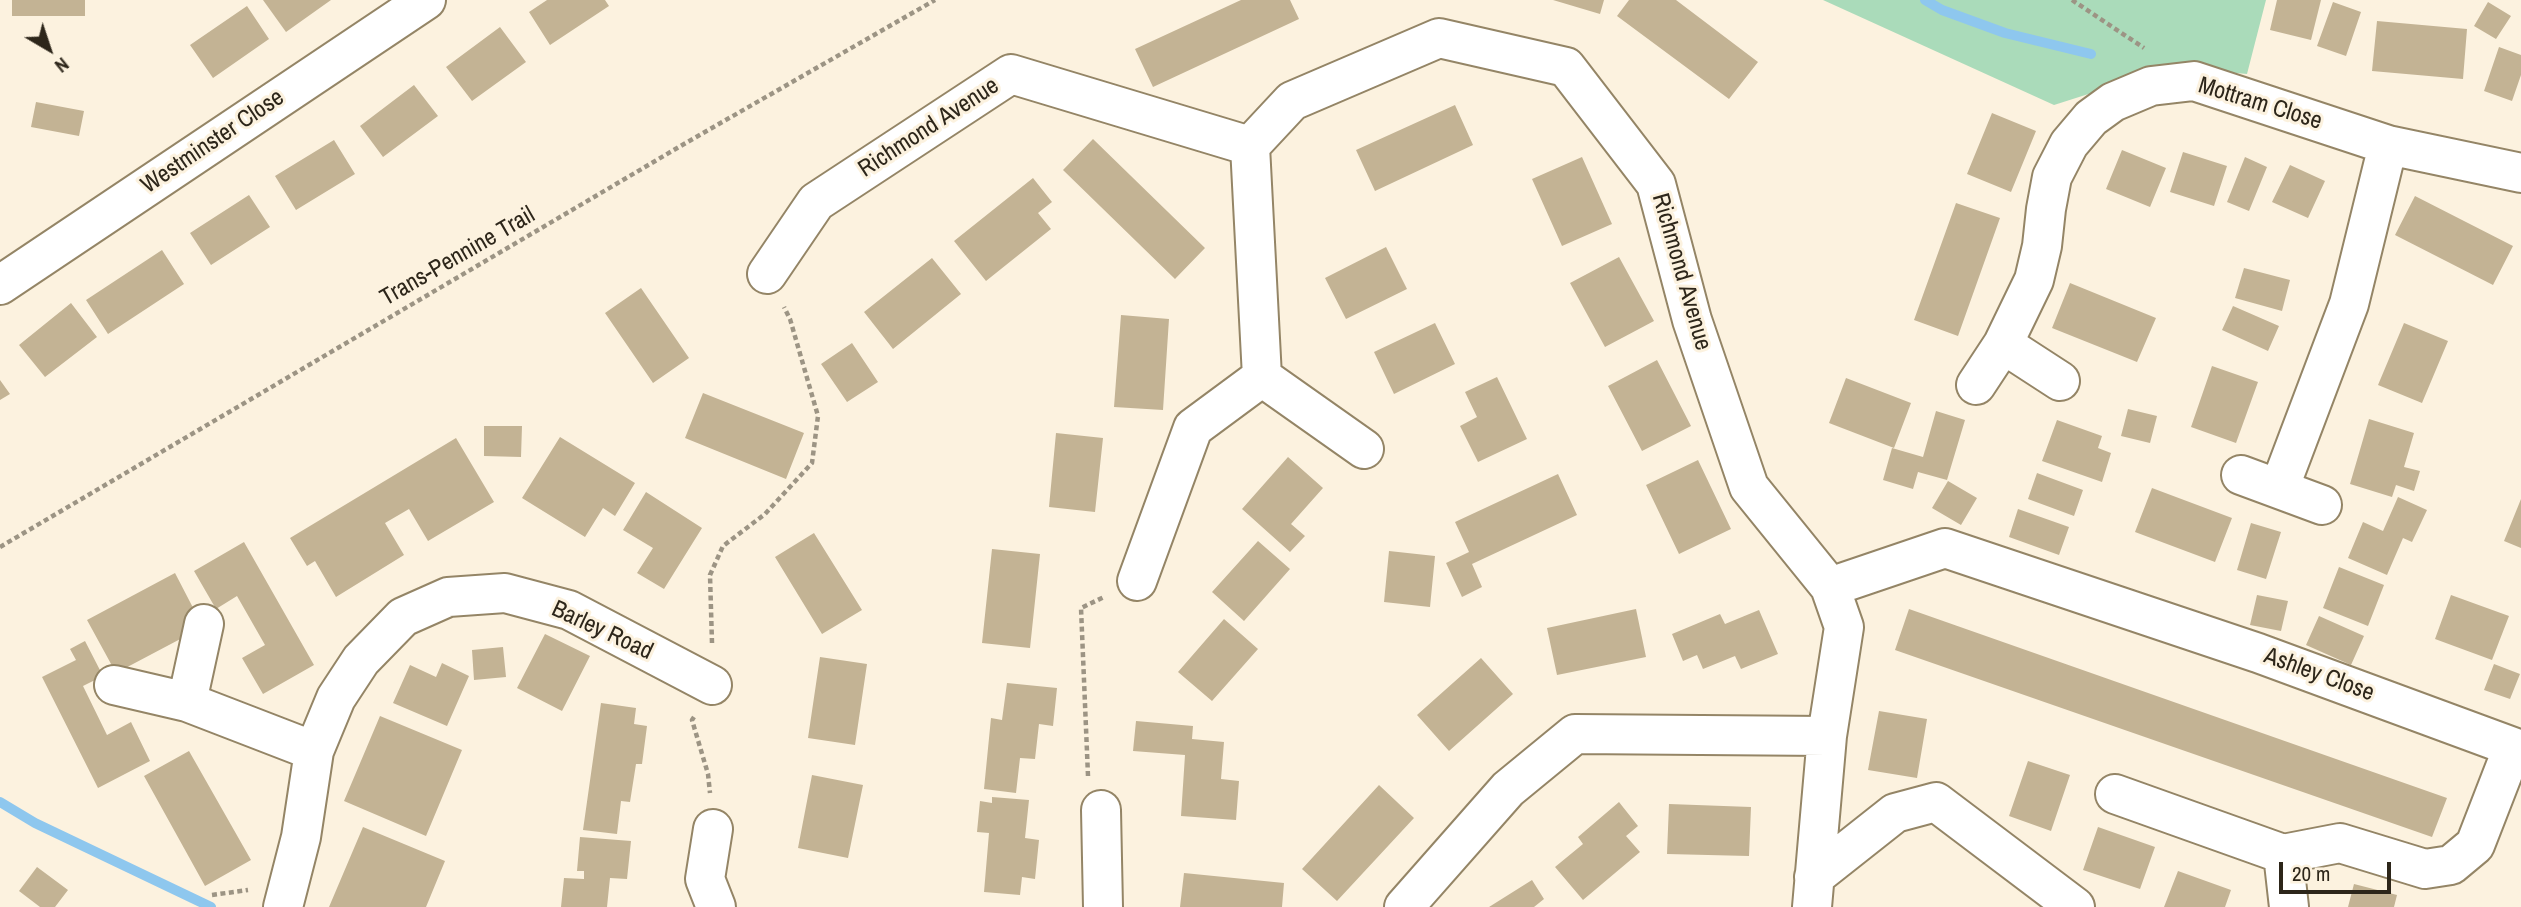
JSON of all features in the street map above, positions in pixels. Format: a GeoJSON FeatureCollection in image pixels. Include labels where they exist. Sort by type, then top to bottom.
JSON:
{"type":"FeatureCollection","features":[{"type":"Feature","properties":{"kind":"street","name":"Westminster Close"},"geometry":{"type":"LineString","coordinates":[[0,285],[426,0]]}},
{"type":"Feature","properties":{"kind":"street","name":"Richmond Avenue"},"geometry":{"type":"LineString","coordinates":[[767,274],[816,202],[1011,74],[1250,146],[1292,101],[1439,38],[1566,67],[1656,184],[1692,320],[1749,487],[1830,587],[1844,627],[1827,736],[1813,892]]}},
{"type":"Feature","properties":{"kind":"street","name":"Mottram Close"},"geometry":{"type":"LineString","coordinates":[[1976,385],[2003,344],[2034,280],[2052,177],[2068,144],[2091,118],[2113,102],[2151,86],[2194,81],[2388,145],[2521,173]]}},
{"type":"Feature","properties":{"kind":"street"},"geometry":{"type":"LineString","coordinates":[[2279,489],[2349,304],[2388,145]]}},
{"type":"Feature","properties":{"kind":"street"},"geometry":{"type":"LineString","coordinates":[[1250,146],[1262,377]]}},
{"type":"Feature","properties":{"kind":"street"},"geometry":{"type":"LineString","coordinates":[[2003,344],[2060,381]]}},
{"type":"Feature","properties":{"kind":"street"},"geometry":{"type":"LineString","coordinates":[[1262,377],[1364,449]]}},
{"type":"Feature","properties":{"kind":"street"},"geometry":{"type":"LineString","coordinates":[[1137,581],[1193,428],[1262,377]]}},
{"type":"Feature","properties":{"kind":"street"},"geometry":{"type":"LineString","coordinates":[[2241,475],[2322,505]]}},
{"type":"Feature","properties":{"kind":"street","name":"Ashley Close"},"geometry":{"type":"LineString","coordinates":[[1830,587],[1945,548],[2258,653],[2514,747],[2475,845],[2451,865],[2425,869],[2340,843],[2284,855]]}},
{"type":"Feature","properties":{"kind":"street","name":"Barley Road"},"geometry":{"type":"LineString","coordinates":[[283,907],[301,837],[314,751],[336,698],[361,660],[403,617],[448,597],[505,593],[569,610],[712,685]]}},
{"type":"Feature","properties":{"kind":"street"},"geometry":{"type":"LineString","coordinates":[[187,702],[205,624]]}},
{"type":"Feature","properties":{"kind":"street"},"geometry":{"type":"LineString","coordinates":[[114,685],[187,702],[314,751]]}},
{"type":"Feature","properties":{"kind":"street"},"geometry":{"type":"LineString","coordinates":[[1404,907],[1508,789],[1575,734],[1827,736]]}},
{"type":"Feature","properties":{"kind":"street"},"geometry":{"type":"LineString","coordinates":[[2115,794],[2284,855],[2289,907]]}},
{"type":"Feature","properties":{"kind":"street"},"geometry":{"type":"LineString","coordinates":[[1813,892],[1895,813],[1936,802],[2075,907]]}},
{"type":"Feature","properties":{"kind":"street"},"geometry":{"type":"LineString","coordinates":[[1101,810],[1103,907]]}},
{"type":"Feature","properties":{"kind":"street"},"geometry":{"type":"LineString","coordinates":[[713,829],[705,879],[716,907]]}},
{"type":"Feature","properties":{"kind":"path","name":"Trans-Pennine Trail"},"geometry":{"type":"LineString","coordinates":[[0,547],[684,144],[935,0]]}},
{"type":"Feature","properties":{"kind":"path"},"geometry":{"type":"LineString","coordinates":[[2072,0],[2194,81]]}},
{"type":"Feature","properties":{"kind":"path"},"geometry":{"type":"LineString","coordinates":[[713,829],[708,774],[692,720],[712,685],[710,575],[723,546],[765,514],[812,463],[818,416],[790,319],[767,274]]}},
{"type":"Feature","properties":{"kind":"path"},"geometry":{"type":"LineString","coordinates":[[1101,810],[1087,775],[1081,608],[1137,581]]}},
{"type":"Feature","properties":{"kind":"green space"},"geometry":{"type":"Polygon","coordinates":[[[1823,0],[2266,0],[2247,74],[2173,67],[2054,105],[1823,0]]]}},
{"type":"Feature","properties":{"kind":"building"},"geometry":{"type":"Polygon","coordinates":[[[12,0],[85,0],[85,16],[12,16],[12,0]]]}},
{"type":"Feature","properties":{"kind":"building"},"geometry":{"type":"Polygon","coordinates":[[[263,0],[331,0],[286,32],[263,0]]]}},
{"type":"Feature","properties":{"kind":"building"},"geometry":{"type":"Polygon","coordinates":[[[547,0],[605,0],[609,6],[550,45],[529,12],[547,0]]]}},
{"type":"Feature","properties":{"kind":"building"},"geometry":{"type":"Polygon","coordinates":[[[1241,0],[1290,0],[1299,19],[1153,87],[1135,49],[1241,0]]]}},
{"type":"Feature","properties":{"kind":"building"},"geometry":{"type":"Polygon","coordinates":[[[1553,0],[1604,0],[1600,14],[1553,0]]]}},
{"type":"Feature","properties":{"kind":"building"},"geometry":{"type":"Polygon","coordinates":[[[1629,0],[1676,0],[1758,62],[1729,99],[1617,16],[1629,0]]]}},
{"type":"Feature","properties":{"kind":"building"},"geometry":{"type":"Polygon","coordinates":[[[2277,0],[2321,0],[2311,40],[2270,30],[2277,0]]]}},
{"type":"Feature","properties":{"kind":"building"},"geometry":{"type":"Polygon","coordinates":[[[2333,2],[2361,12],[2346,56],[2317,46],[2333,2]]]}},
{"type":"Feature","properties":{"kind":"building"},"geometry":{"type":"Polygon","coordinates":[[[2488,2],[2511,16],[2496,39],[2474,26],[2488,2]]]}},
{"type":"Feature","properties":{"kind":"building"},"geometry":{"type":"Polygon","coordinates":[[[247,6],[269,39],[213,78],[190,45],[247,6]]]}},
{"type":"Feature","properties":{"kind":"building"},"geometry":{"type":"Polygon","coordinates":[[[2377,21],[2467,29],[2463,79],[2372,71],[2377,21]]]}},
{"type":"Feature","properties":{"kind":"building"},"geometry":{"type":"Polygon","coordinates":[[[500,27],[526,62],[472,101],[446,67],[500,27]]]}},
{"type":"Feature","properties":{"kind":"building"},"geometry":{"type":"Polygon","coordinates":[[[2499,47],[2521,55],[2521,75],[2512,101],[2484,91],[2499,47]]]}},
{"type":"Feature","properties":{"kind":"building"},"geometry":{"type":"Polygon","coordinates":[[[414,85],[438,116],[383,157],[360,126],[414,85]]]}},
{"type":"Feature","properties":{"kind":"building"},"geometry":{"type":"Polygon","coordinates":[[[36,102],[84,111],[79,136],[31,127],[36,102]]]}},
{"type":"Feature","properties":{"kind":"building"},"geometry":{"type":"Polygon","coordinates":[[[1455,105],[1473,145],[1375,191],[1356,150],[1455,105]]]}},
{"type":"Feature","properties":{"kind":"building"},"geometry":{"type":"Polygon","coordinates":[[[1992,113],[2036,131],[2011,192],[1967,174],[1992,113]]]}},
{"type":"Feature","properties":{"kind":"building"},"geometry":{"type":"Polygon","coordinates":[[[1093,139],[1205,248],[1175,279],[1063,170],[1093,139]]]}},
{"type":"Feature","properties":{"kind":"building"},"geometry":{"type":"Polygon","coordinates":[[[334,140],[355,174],[296,210],[275,176],[334,140]]]}},
{"type":"Feature","properties":{"kind":"building"},"geometry":{"type":"Polygon","coordinates":[[[2122,150],[2166,168],[2150,207],[2106,189],[2122,150]]]}},
{"type":"Feature","properties":{"kind":"building"},"geometry":{"type":"Polygon","coordinates":[[[2183,152],[2227,166],[2214,206],[2170,192],[2183,152]]]}},
{"type":"Feature","properties":{"kind":"building"},"geometry":{"type":"Polygon","coordinates":[[[1582,157],[1612,224],[1562,246],[1532,179],[1582,157]]]}},
{"type":"Feature","properties":{"kind":"building"},"geometry":{"type":"Polygon","coordinates":[[[2245,157],[2267,167],[2249,211],[2227,202],[2245,157]]]}},
{"type":"Feature","properties":{"kind":"building"},"geometry":{"type":"Polygon","coordinates":[[[2290,165],[2325,181],[2308,218],[2272,202],[2290,165]]]}},
{"type":"Feature","properties":{"kind":"building"},"geometry":{"type":"Polygon","coordinates":[[[1033,178],[1052,202],[1038,213],[1051,229],[986,281],[954,241],[1033,178]]]}},
{"type":"Feature","properties":{"kind":"building"},"geometry":{"type":"Polygon","coordinates":[[[249,195],[270,227],[211,265],[190,233],[249,195]]]}},
{"type":"Feature","properties":{"kind":"building"},"geometry":{"type":"Polygon","coordinates":[[[2415,196],[2513,246],[2493,285],[2395,235],[2415,196]]]}},
{"type":"Feature","properties":{"kind":"building"},"geometry":{"type":"Polygon","coordinates":[[[1956,203],[2000,218],[1958,336],[1914,320],[1956,203]]]}},
{"type":"Feature","properties":{"kind":"building"},"geometry":{"type":"Polygon","coordinates":[[[1386,247],[1407,289],[1346,319],[1325,278],[1386,247]]]}},
{"type":"Feature","properties":{"kind":"building"},"geometry":{"type":"Polygon","coordinates":[[[162,250],[184,284],[108,334],[86,300],[162,250]]]}},
{"type":"Feature","properties":{"kind":"building"},"geometry":{"type":"Polygon","coordinates":[[[1619,257],[1654,321],[1605,347],[1570,283],[1619,257]]]}},
{"type":"Feature","properties":{"kind":"building"},"geometry":{"type":"Polygon","coordinates":[[[932,258],[961,294],[893,349],[864,312],[932,258]]]}},
{"type":"Feature","properties":{"kind":"building"},"geometry":{"type":"Polygon","coordinates":[[[2244,268],[2290,280],[2282,311],[2235,298],[2244,268]]]}},
{"type":"Feature","properties":{"kind":"building"},"geometry":{"type":"Polygon","coordinates":[[[2070,283],[2156,318],[2137,362],[2052,328],[2070,283]]]}},
{"type":"Feature","properties":{"kind":"building"},"geometry":{"type":"Polygon","coordinates":[[[641,288],[689,358],[653,383],[605,313],[641,288]]]}},
{"type":"Feature","properties":{"kind":"building"},"geometry":{"type":"Polygon","coordinates":[[[71,303],[97,337],[45,377],[19,345],[71,303]]]}},
{"type":"Feature","properties":{"kind":"building"},"geometry":{"type":"Polygon","coordinates":[[[2233,306],[2279,326],[2268,351],[2222,330],[2233,306]]]}},
{"type":"Feature","properties":{"kind":"building"},"geometry":{"type":"Polygon","coordinates":[[[1121,315],[1169,319],[1163,410],[1114,407],[1121,315]]]}},
{"type":"Feature","properties":{"kind":"building"},"geometry":{"type":"Polygon","coordinates":[[[1435,323],[1455,364],[1394,394],[1374,352],[1435,323]]]}},
{"type":"Feature","properties":{"kind":"building"},"geometry":{"type":"Polygon","coordinates":[[[2404,323],[2448,341],[2422,403],[2378,385],[2404,323]]]}},
{"type":"Feature","properties":{"kind":"building"},"geometry":{"type":"Polygon","coordinates":[[[852,343],[878,382],[847,402],[821,364],[852,343]]]}},
{"type":"Feature","properties":{"kind":"building"},"geometry":{"type":"Polygon","coordinates":[[[1657,360],[1691,426],[1642,451],[1608,386],[1657,360]]]}},
{"type":"Feature","properties":{"kind":"building"},"geometry":{"type":"Polygon","coordinates":[[[2212,366],[2258,382],[2236,443],[2191,427],[2212,366]]]}},
{"type":"Feature","properties":{"kind":"building"},"geometry":{"type":"Polygon","coordinates":[[[1497,377],[1527,439],[1478,462],[1460,426],[1477,417],[1465,392],[1497,377]]]}},
{"type":"Feature","properties":{"kind":"building"},"geometry":{"type":"Polygon","coordinates":[[[1846,378],[1911,403],[1894,448],[1829,423],[1846,378]]]}},
{"type":"Feature","properties":{"kind":"building"},"geometry":{"type":"Polygon","coordinates":[[[0,380],[10,394],[0,400],[0,380]]]}},
{"type":"Feature","properties":{"kind":"building"},"geometry":{"type":"Polygon","coordinates":[[[703,393],[804,433],[786,479],[685,438],[703,393]]]}},
{"type":"Feature","properties":{"kind":"building"},"geometry":{"type":"Polygon","coordinates":[[[2128,409],[2157,416],[2150,443],[2121,436],[2128,409]]]}},
{"type":"Feature","properties":{"kind":"building"},"geometry":{"type":"Polygon","coordinates":[[[1936,411],[1965,420],[1947,480],[1918,472],[1913,489],[1883,480],[1892,448],[1923,457],[1936,411]]]}},
{"type":"Feature","properties":{"kind":"building"},"geometry":{"type":"Polygon","coordinates":[[[2369,419],[2414,433],[2404,467],[2420,471],[2414,491],[2396,485],[2392,497],[2350,484],[2369,419]]]}},
{"type":"Feature","properties":{"kind":"building"},"geometry":{"type":"Polygon","coordinates":[[[2057,420],[2102,436],[2098,448],[2111,453],[2102,482],[2042,461],[2057,420]]]}},
{"type":"Feature","properties":{"kind":"building"},"geometry":{"type":"Polygon","coordinates":[[[484,426],[522,426],[521,457],[484,456],[484,426]]]}},
{"type":"Feature","properties":{"kind":"building"},"geometry":{"type":"Polygon","coordinates":[[[1056,433],[1103,438],[1095,512],[1049,507],[1056,433]]]}},
{"type":"Feature","properties":{"kind":"building"},"geometry":{"type":"Polygon","coordinates":[[[560,437],[635,483],[615,516],[603,508],[585,537],[522,498],[560,437]]]}},
{"type":"Feature","properties":{"kind":"building"},"geometry":{"type":"Polygon","coordinates":[[[456,438],[494,502],[428,541],[409,509],[385,523],[404,555],[336,597],[315,561],[307,566],[290,538],[456,438]]]}},
{"type":"Feature","properties":{"kind":"building"},"geometry":{"type":"Polygon","coordinates":[[[1288,457],[1323,488],[1291,524],[1305,536],[1290,552],[1242,509],[1288,457]]]}},
{"type":"Feature","properties":{"kind":"building"},"geometry":{"type":"Polygon","coordinates":[[[1698,460],[1731,529],[1679,554],[1646,485],[1698,460]]]}},
{"type":"Feature","properties":{"kind":"building"},"geometry":{"type":"Polygon","coordinates":[[[2037,473],[2083,490],[2074,516],[2028,499],[2037,473]]]}},
{"type":"Feature","properties":{"kind":"building"},"geometry":{"type":"Polygon","coordinates":[[[1558,474],[1577,515],[1472,564],[1482,587],[1462,597],[1446,563],[1469,552],[1455,522],[1558,474]]]}},
{"type":"Feature","properties":{"kind":"building"},"geometry":{"type":"Polygon","coordinates":[[[1948,481],[1977,498],[1961,525],[1932,508],[1948,481]]]}},
{"type":"Feature","properties":{"kind":"building"},"geometry":{"type":"Polygon","coordinates":[[[2152,488],[2232,518],[2215,562],[2135,532],[2152,488]]]}},
{"type":"Feature","properties":{"kind":"building"},"geometry":{"type":"Polygon","coordinates":[[[646,492],[702,528],[664,589],[637,573],[653,548],[623,530],[646,492]]]}},
{"type":"Feature","properties":{"kind":"building"},"geometry":{"type":"Polygon","coordinates":[[[2398,497],[2427,510],[2412,542],[2403,538],[2387,575],[2348,558],[2363,522],[2383,531],[2398,497]]]}},
{"type":"Feature","properties":{"kind":"building"},"geometry":{"type":"Polygon","coordinates":[[[2521,499],[2521,548],[2504,541],[2521,499]]]}},
{"type":"Feature","properties":{"kind":"building"},"geometry":{"type":"Polygon","coordinates":[[[2018,509],[2069,527],[2059,555],[2009,537],[2018,509]]]}},
{"type":"Feature","properties":{"kind":"building"},"geometry":{"type":"Polygon","coordinates":[[[2251,523],[2281,532],[2266,579],[2237,570],[2251,523]]]}},
{"type":"Feature","properties":{"kind":"building"},"geometry":{"type":"Polygon","coordinates":[[[814,533],[862,610],[822,634],[775,557],[814,533]]]}},
{"type":"Feature","properties":{"kind":"building"},"geometry":{"type":"Polygon","coordinates":[[[1258,541],[1290,569],[1244,621],[1212,592],[1258,541]]]}},
{"type":"Feature","properties":{"kind":"building"},"geometry":{"type":"Polygon","coordinates":[[[244,542],[314,665],[263,694],[242,658],[265,645],[237,596],[216,609],[194,571],[244,542]]]}},
{"type":"Feature","properties":{"kind":"building"},"geometry":{"type":"Polygon","coordinates":[[[992,549],[1040,554],[1030,648],[982,643],[992,549]]]}},
{"type":"Feature","properties":{"kind":"building"},"geometry":{"type":"Polygon","coordinates":[[[1389,551],[1435,556],[1430,607],[1384,602],[1389,551]]]}},
{"type":"Feature","properties":{"kind":"building"},"geometry":{"type":"Polygon","coordinates":[[[2339,567],[2384,585],[2368,626],[2323,608],[2339,567]]]}},
{"type":"Feature","properties":{"kind":"building"},"geometry":{"type":"Polygon","coordinates":[[[175,573],[203,627],[116,673],[87,620],[175,573]]]}},
{"type":"Feature","properties":{"kind":"building"},"geometry":{"type":"Polygon","coordinates":[[[2257,595],[2288,601],[2281,631],[2250,625],[2257,595]]]}},
{"type":"Feature","properties":{"kind":"building"},"geometry":{"type":"Polygon","coordinates":[[[2451,595],[2509,616],[2492,660],[2435,639],[2451,595]]]}},
{"type":"Feature","properties":{"kind":"building"},"geometry":{"type":"Polygon","coordinates":[[[1636,609],[1646,657],[1557,675],[1547,628],[1636,609]]]}},
{"type":"Feature","properties":{"kind":"building"},"geometry":{"type":"Polygon","coordinates":[[[1909,609],[2447,798],[2432,837],[1895,650],[1909,609]]]}},
{"type":"Feature","properties":{"kind":"building"},"geometry":{"type":"Polygon","coordinates":[[[1759,610],[1778,654],[1741,669],[1735,656],[1703,669],[1697,655],[1683,661],[1672,634],[1720,614],[1725,624],[1759,610]]]}},
{"type":"Feature","properties":{"kind":"building"},"geometry":{"type":"Polygon","coordinates":[[[2319,616],[2364,636],[2351,665],[2306,645],[2319,616]]]}},
{"type":"Feature","properties":{"kind":"building"},"geometry":{"type":"Polygon","coordinates":[[[1224,619],[1258,649],[1212,701],[1178,672],[1224,619]]]}},
{"type":"Feature","properties":{"kind":"building"},"geometry":{"type":"Polygon","coordinates":[[[545,634],[590,656],[562,711],[517,688],[545,634]]]}},
{"type":"Feature","properties":{"kind":"building"},"geometry":{"type":"Polygon","coordinates":[[[85,641],[103,676],[83,686],[107,735],[131,722],[150,761],[98,788],[42,677],[76,660],[70,649],[85,641]]]}},
{"type":"Feature","properties":{"kind":"building"},"geometry":{"type":"Polygon","coordinates":[[[503,647],[506,677],[474,680],[472,650],[503,647]]]}},
{"type":"Feature","properties":{"kind":"building"},"geometry":{"type":"Polygon","coordinates":[[[820,657],[867,664],[855,745],[808,738],[820,657]]]}},
{"type":"Feature","properties":{"kind":"building"},"geometry":{"type":"Polygon","coordinates":[[[1481,658],[1513,694],[1449,751],[1417,715],[1481,658]]]}},
{"type":"Feature","properties":{"kind":"building"},"geometry":{"type":"Polygon","coordinates":[[[442,663],[469,676],[447,726],[393,703],[410,665],[436,677],[442,663]]]}},
{"type":"Feature","properties":{"kind":"building"},"geometry":{"type":"Polygon","coordinates":[[[2494,664],[2520,674],[2510,699],[2484,690],[2494,664]]]}},
{"type":"Feature","properties":{"kind":"building"},"geometry":{"type":"Polygon","coordinates":[[[1007,683],[1057,688],[1053,726],[1039,724],[1035,759],[1020,758],[1016,793],[984,789],[991,718],[1002,720],[1007,683]]]}},
{"type":"Feature","properties":{"kind":"building"},"geometry":{"type":"Polygon","coordinates":[[[601,703],[636,708],[634,724],[647,726],[642,764],[636,764],[630,802],[621,801],[617,834],[583,830],[601,703]]]}},
{"type":"Feature","properties":{"kind":"building"},"geometry":{"type":"Polygon","coordinates":[[[1879,711],[1927,719],[1917,778],[1868,770],[1879,711]]]}},
{"type":"Feature","properties":{"kind":"building"},"geometry":{"type":"Polygon","coordinates":[[[380,716],[462,750],[426,836],[344,801],[380,716]]]}},
{"type":"Feature","properties":{"kind":"building"},"geometry":{"type":"Polygon","coordinates":[[[1136,721],[1193,726],[1192,739],[1224,742],[1221,779],[1239,781],[1236,820],[1181,816],[1185,755],[1133,751],[1136,721]]]}},
{"type":"Feature","properties":{"kind":"building"},"geometry":{"type":"Polygon","coordinates":[[[189,751],[251,860],[205,886],[144,776],[189,751]]]}},
{"type":"Feature","properties":{"kind":"building"},"geometry":{"type":"Polygon","coordinates":[[[2028,761],[2070,775],[2051,831],[2009,816],[2028,761]]]}},
{"type":"Feature","properties":{"kind":"building"},"geometry":{"type":"Polygon","coordinates":[[[812,775],[863,785],[848,858],[798,848],[812,775]]]}},
{"type":"Feature","properties":{"kind":"building"},"geometry":{"type":"Polygon","coordinates":[[[1379,785],[1414,818],[1337,901],[1302,869],[1379,785]]]}},
{"type":"Feature","properties":{"kind":"building"},"geometry":{"type":"Polygon","coordinates":[[[992,797],[1029,800],[1025,838],[1039,840],[1035,879],[1022,877],[1020,895],[984,892],[989,833],[977,832],[980,801],[992,803],[992,797]]]}},
{"type":"Feature","properties":{"kind":"building"},"geometry":{"type":"Polygon","coordinates":[[[1619,802],[1638,826],[1626,836],[1640,852],[1583,900],[1555,867],[1583,844],[1578,837],[1619,802]]]}},
{"type":"Feature","properties":{"kind":"building"},"geometry":{"type":"Polygon","coordinates":[[[1669,804],[1751,807],[1749,856],[1667,854],[1669,804]]]}},
{"type":"Feature","properties":{"kind":"building"},"geometry":{"type":"Polygon","coordinates":[[[363,827],[445,861],[426,907],[329,907],[363,827]]]}},
{"type":"Feature","properties":{"kind":"building"},"geometry":{"type":"Polygon","coordinates":[[[2098,827],[2155,847],[2140,889],[2083,870],[2098,827]]]}},
{"type":"Feature","properties":{"kind":"building"},"geometry":{"type":"Polygon","coordinates":[[[580,837],[631,841],[627,879],[610,878],[607,907],[561,907],[564,878],[584,879],[584,871],[577,871],[580,837]]]}},
{"type":"Feature","properties":{"kind":"building"},"geometry":{"type":"Polygon","coordinates":[[[37,867],[68,890],[55,907],[40,907],[19,891],[37,867]]]}},
{"type":"Feature","properties":{"kind":"building"},"geometry":{"type":"Polygon","coordinates":[[[2178,871],[2231,890],[2225,907],[2164,907],[2178,871]]]}},
{"type":"Feature","properties":{"kind":"building"},"geometry":{"type":"Polygon","coordinates":[[[1184,873],[1284,883],[1282,907],[1180,907],[1184,873]]]}},
{"type":"Feature","properties":{"kind":"building"},"geometry":{"type":"Polygon","coordinates":[[[1532,880],[1544,899],[1534,907],[1489,907],[1532,880]]]}},
{"type":"Feature","properties":{"kind":"building"},"geometry":{"type":"Polygon","coordinates":[[[2354,884],[2397,895],[2394,907],[2348,907],[2354,884]]]}},
{"type":"Feature","properties":{"kind":"waterway"},"geometry":{"type":"LineString","coordinates":[[1925,0],[1942,10],[2005,33],[2091,54]]}},
{"type":"Feature","properties":{"kind":"waterway"},"geometry":{"type":"LineString","coordinates":[[0,802],[35,823],[211,907]]}}]}
